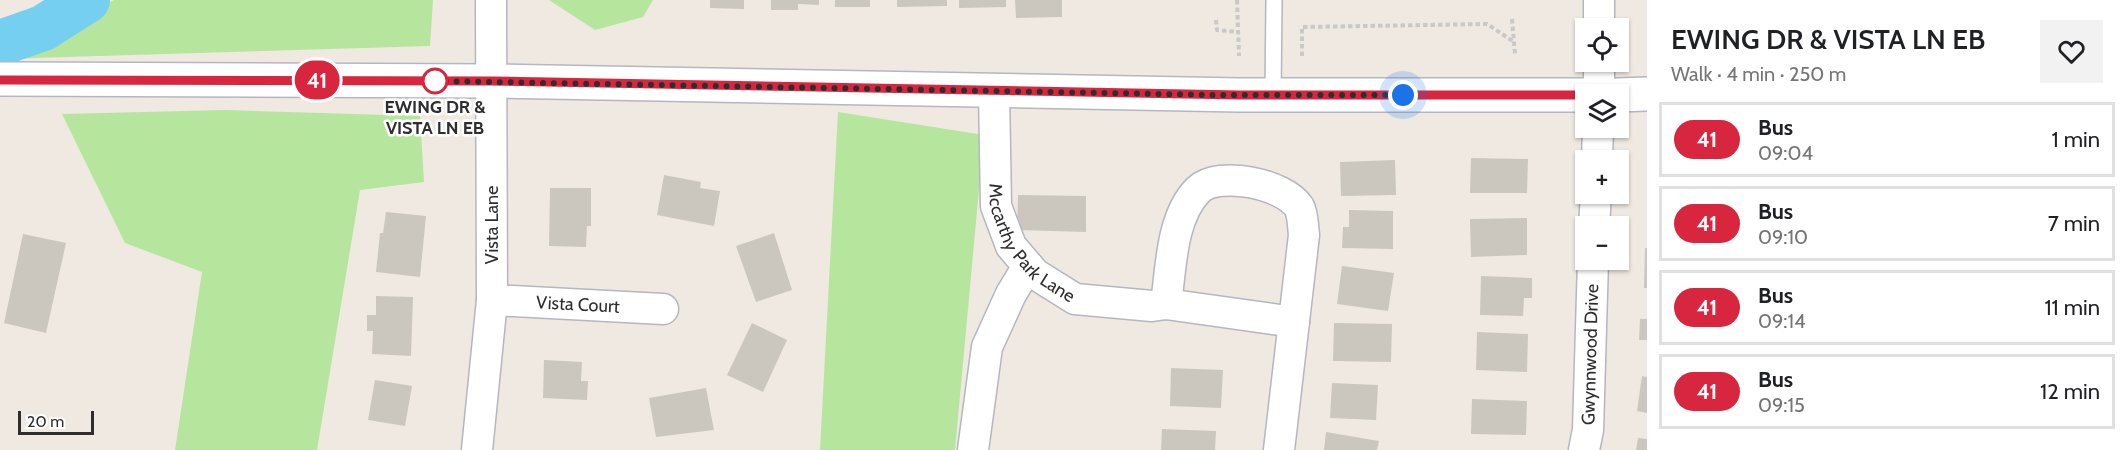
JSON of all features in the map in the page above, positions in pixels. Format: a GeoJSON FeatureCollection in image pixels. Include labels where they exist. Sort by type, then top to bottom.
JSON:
{"type":"FeatureCollection","features":[{"type":"Feature","properties":{"kind":"street","name":"Vista Lane"},"geometry":{"type":"LineString","coordinates":[[477,450],[492,300],[491,0]]}},
{"type":"Feature","properties":{"kind":"street"},"geometry":{"type":"LineString","coordinates":[[1599,0],[1599,18]]}},
{"type":"Feature","properties":{"kind":"street"},"geometry":{"type":"LineString","coordinates":[[0,80],[491,81],[1273,95],[1575,95]]}},
{"type":"Feature","properties":{"kind":"street","name":"Mccarthy Park Lane"},"geometry":{"type":"LineString","coordinates":[[994,90],[996,206],[1011,246],[1035,274],[1075,299],[1152,306],[1166,304],[1294,322]]}},
{"type":"Feature","properties":{"kind":"street"},"geometry":{"type":"LineString","coordinates":[[1629,95],[1647,94]]}},
{"type":"Feature","properties":{"kind":"street"},"geometry":{"type":"LineString","coordinates":[[1166,304],[1175,243],[1184,209],[1199,189],[1214,182],[1241,179],[1282,193],[1300,208],[1304,235],[1279,450]]}},
{"type":"Feature","properties":{"kind":"street"},"geometry":{"type":"LineString","coordinates":[[973,450],[987,347],[1011,294],[1028,266]]}},
{"type":"Feature","properties":{"kind":"street","name":"Gwynnwood Drive"},"geometry":{"type":"LineString","coordinates":[[1584,450],[1588,430],[1593,270]]}},
{"type":"Feature","properties":{"kind":"street","name":"Vista Court"},"geometry":{"type":"LineString","coordinates":[[492,300],[663,309]]}},
{"type":"Feature","properties":{"kind":"lane"},"geometry":{"type":"LineString","coordinates":[[1273,95],[1274,0]]}},
{"type":"Feature","properties":{"kind":"path"},"geometry":{"type":"LineString","coordinates":[[1237,0],[1239,56]]}},
{"type":"Feature","properties":{"kind":"path"},"geometry":{"type":"LineString","coordinates":[[1512,19],[1515,54]]}},
{"type":"Feature","properties":{"kind":"path"},"geometry":{"type":"LineString","coordinates":[[1216,20],[1217,30],[1238,32]]}},
{"type":"Feature","properties":{"kind":"path"},"geometry":{"type":"LineString","coordinates":[[1302,56],[1302,27],[1487,24],[1514,42]]}},
{"type":"Feature","properties":{"kind":"green space"},"geometry":{"type":"Polygon","coordinates":[[[114,0],[433,0],[430,46],[0,59],[0,50],[20,49],[114,0]]]}},
{"type":"Feature","properties":{"kind":"green space"},"geometry":{"type":"Polygon","coordinates":[[[549,0],[653,0],[643,17],[595,30],[549,0]]]}},
{"type":"Feature","properties":{"kind":"green space"},"geometry":{"type":"Polygon","coordinates":[[[225,110],[420,116],[424,182],[360,190],[317,450],[175,450],[202,272],[125,243],[62,114],[225,110]]]}},
{"type":"Feature","properties":{"kind":"green space"},"geometry":{"type":"Polygon","coordinates":[[[838,112],[984,135],[955,450],[820,450],[838,112]]]}},
{"type":"Feature","properties":{"kind":"building"},"geometry":{"type":"Polygon","coordinates":[[[710,0],[744,0],[744,9],[710,8],[710,0]]]}},
{"type":"Feature","properties":{"kind":"building"},"geometry":{"type":"Polygon","coordinates":[[[771,0],[819,0],[819,5],[798,4],[798,10],[771,10],[771,0]]]}},
{"type":"Feature","properties":{"kind":"building"},"geometry":{"type":"Polygon","coordinates":[[[835,0],[870,0],[870,7],[835,7],[835,0]]]}},
{"type":"Feature","properties":{"kind":"building"},"geometry":{"type":"Polygon","coordinates":[[[897,0],[947,0],[947,6],[897,7],[897,0]]]}},
{"type":"Feature","properties":{"kind":"building"},"geometry":{"type":"Polygon","coordinates":[[[959,0],[1006,0],[1006,7],[959,8],[959,0]]]}},
{"type":"Feature","properties":{"kind":"building"},"geometry":{"type":"Polygon","coordinates":[[[1015,0],[1062,0],[1062,17],[1016,18],[1015,0]]]}},
{"type":"Feature","properties":{"kind":"building"},"geometry":{"type":"Polygon","coordinates":[[[1471,158],[1528,159],[1527,193],[1470,193],[1471,158]]]}},
{"type":"Feature","properties":{"kind":"building"},"geometry":{"type":"Polygon","coordinates":[[[1395,160],[1396,195],[1341,196],[1340,162],[1395,160]]]}},
{"type":"Feature","properties":{"kind":"building"},"geometry":{"type":"Polygon","coordinates":[[[664,175],[701,182],[700,188],[720,191],[714,226],[657,215],[664,175]]]}},
{"type":"Feature","properties":{"kind":"building"},"geometry":{"type":"Polygon","coordinates":[[[550,188],[591,188],[591,226],[587,226],[586,247],[549,246],[550,188]]]}},
{"type":"Feature","properties":{"kind":"building"},"geometry":{"type":"Polygon","coordinates":[[[1018,195],[1086,196],[1086,232],[1017,230],[1018,195]]]}},
{"type":"Feature","properties":{"kind":"building"},"geometry":{"type":"Polygon","coordinates":[[[1349,210],[1393,211],[1393,249],[1342,248],[1343,227],[1349,227],[1349,210]]]}},
{"type":"Feature","properties":{"kind":"building"},"geometry":{"type":"Polygon","coordinates":[[[386,212],[426,216],[420,277],[376,272],[380,233],[383,233],[386,212]]]}},
{"type":"Feature","properties":{"kind":"building"},"geometry":{"type":"Polygon","coordinates":[[[1527,218],[1527,255],[1471,257],[1470,219],[1527,218]]]}},
{"type":"Feature","properties":{"kind":"building"},"geometry":{"type":"Polygon","coordinates":[[[774,233],[792,290],[756,302],[736,246],[774,233]]]}},
{"type":"Feature","properties":{"kind":"building"},"geometry":{"type":"Polygon","coordinates":[[[23,234],[66,243],[46,333],[4,323],[23,234]]]}},
{"type":"Feature","properties":{"kind":"building"},"geometry":{"type":"Polygon","coordinates":[[[1645,248],[1647,248],[1647,288],[1644,288],[1645,248]]]}},
{"type":"Feature","properties":{"kind":"building"},"geometry":{"type":"Polygon","coordinates":[[[1342,266],[1394,273],[1388,311],[1337,304],[1342,266]]]}},
{"type":"Feature","properties":{"kind":"building"},"geometry":{"type":"Polygon","coordinates":[[[1481,276],[1532,278],[1532,298],[1524,298],[1523,316],[1480,315],[1481,276]]]}},
{"type":"Feature","properties":{"kind":"building"},"geometry":{"type":"Polygon","coordinates":[[[376,296],[413,297],[411,356],[372,354],[373,331],[367,331],[367,315],[376,315],[376,296]]]}},
{"type":"Feature","properties":{"kind":"building"},"geometry":{"type":"Polygon","coordinates":[[[1640,319],[1647,319],[1647,340],[1639,340],[1640,319]]]}},
{"type":"Feature","properties":{"kind":"building"},"geometry":{"type":"Polygon","coordinates":[[[752,323],[787,340],[763,392],[727,375],[752,323]]]}},
{"type":"Feature","properties":{"kind":"building"},"geometry":{"type":"Polygon","coordinates":[[[1334,323],[1392,324],[1391,362],[1333,361],[1334,323]]]}},
{"type":"Feature","properties":{"kind":"building"},"geometry":{"type":"Polygon","coordinates":[[[1477,332],[1528,334],[1527,372],[1476,370],[1477,332]]]}},
{"type":"Feature","properties":{"kind":"building"},"geometry":{"type":"Polygon","coordinates":[[[544,360],[582,362],[581,381],[588,381],[587,400],[543,398],[544,360]]]}},
{"type":"Feature","properties":{"kind":"building"},"geometry":{"type":"Polygon","coordinates":[[[1171,368],[1223,370],[1221,408],[1170,406],[1171,368]]]}},
{"type":"Feature","properties":{"kind":"building"},"geometry":{"type":"Polygon","coordinates":[[[1642,376],[1647,377],[1647,413],[1637,411],[1642,376]]]}},
{"type":"Feature","properties":{"kind":"building"},"geometry":{"type":"Polygon","coordinates":[[[375,380],[412,386],[405,426],[368,420],[375,380]]]}},
{"type":"Feature","properties":{"kind":"building"},"geometry":{"type":"Polygon","coordinates":[[[1332,383],[1378,385],[1376,420],[1330,418],[1332,383]]]}},
{"type":"Feature","properties":{"kind":"building"},"geometry":{"type":"Polygon","coordinates":[[[706,388],[714,430],[656,437],[649,398],[706,388]]]}},
{"type":"Feature","properties":{"kind":"building"},"geometry":{"type":"Polygon","coordinates":[[[1472,399],[1527,401],[1526,435],[1471,434],[1472,399]]]}},
{"type":"Feature","properties":{"kind":"building"},"geometry":{"type":"Polygon","coordinates":[[[1162,429],[1216,431],[1215,450],[1161,450],[1162,429]]]}},
{"type":"Feature","properties":{"kind":"building"},"geometry":{"type":"Polygon","coordinates":[[[1326,432],[1379,441],[1377,450],[1324,450],[1326,432]]]}},
{"type":"Feature","properties":{"kind":"building"},"geometry":{"type":"Polygon","coordinates":[[[1638,438],[1647,439],[1647,450],[1636,450],[1638,438]]]}},
{"type":"Feature","properties":{"kind":"waterway"},"geometry":{"type":"LineString","coordinates":[[0,43],[43,28],[87,0]]}},
{"type":"Feature","properties":{"kind":"bus line","name":"41"},"geometry":{"type":"LineString","coordinates":[[0,80],[491,81],[1239,95],[1575,95]]}},
{"type":"Feature","properties":{"kind":"place","name":"EWING DR & VISTA LN EB"},"geometry":{"type":"Point","coordinates":[435,81]}},
{"type":"Feature","properties":{"kind":"route"},"geometry":{"type":"LineString","coordinates":[[435,81],[1217,95],[1403,95]]}}]}
